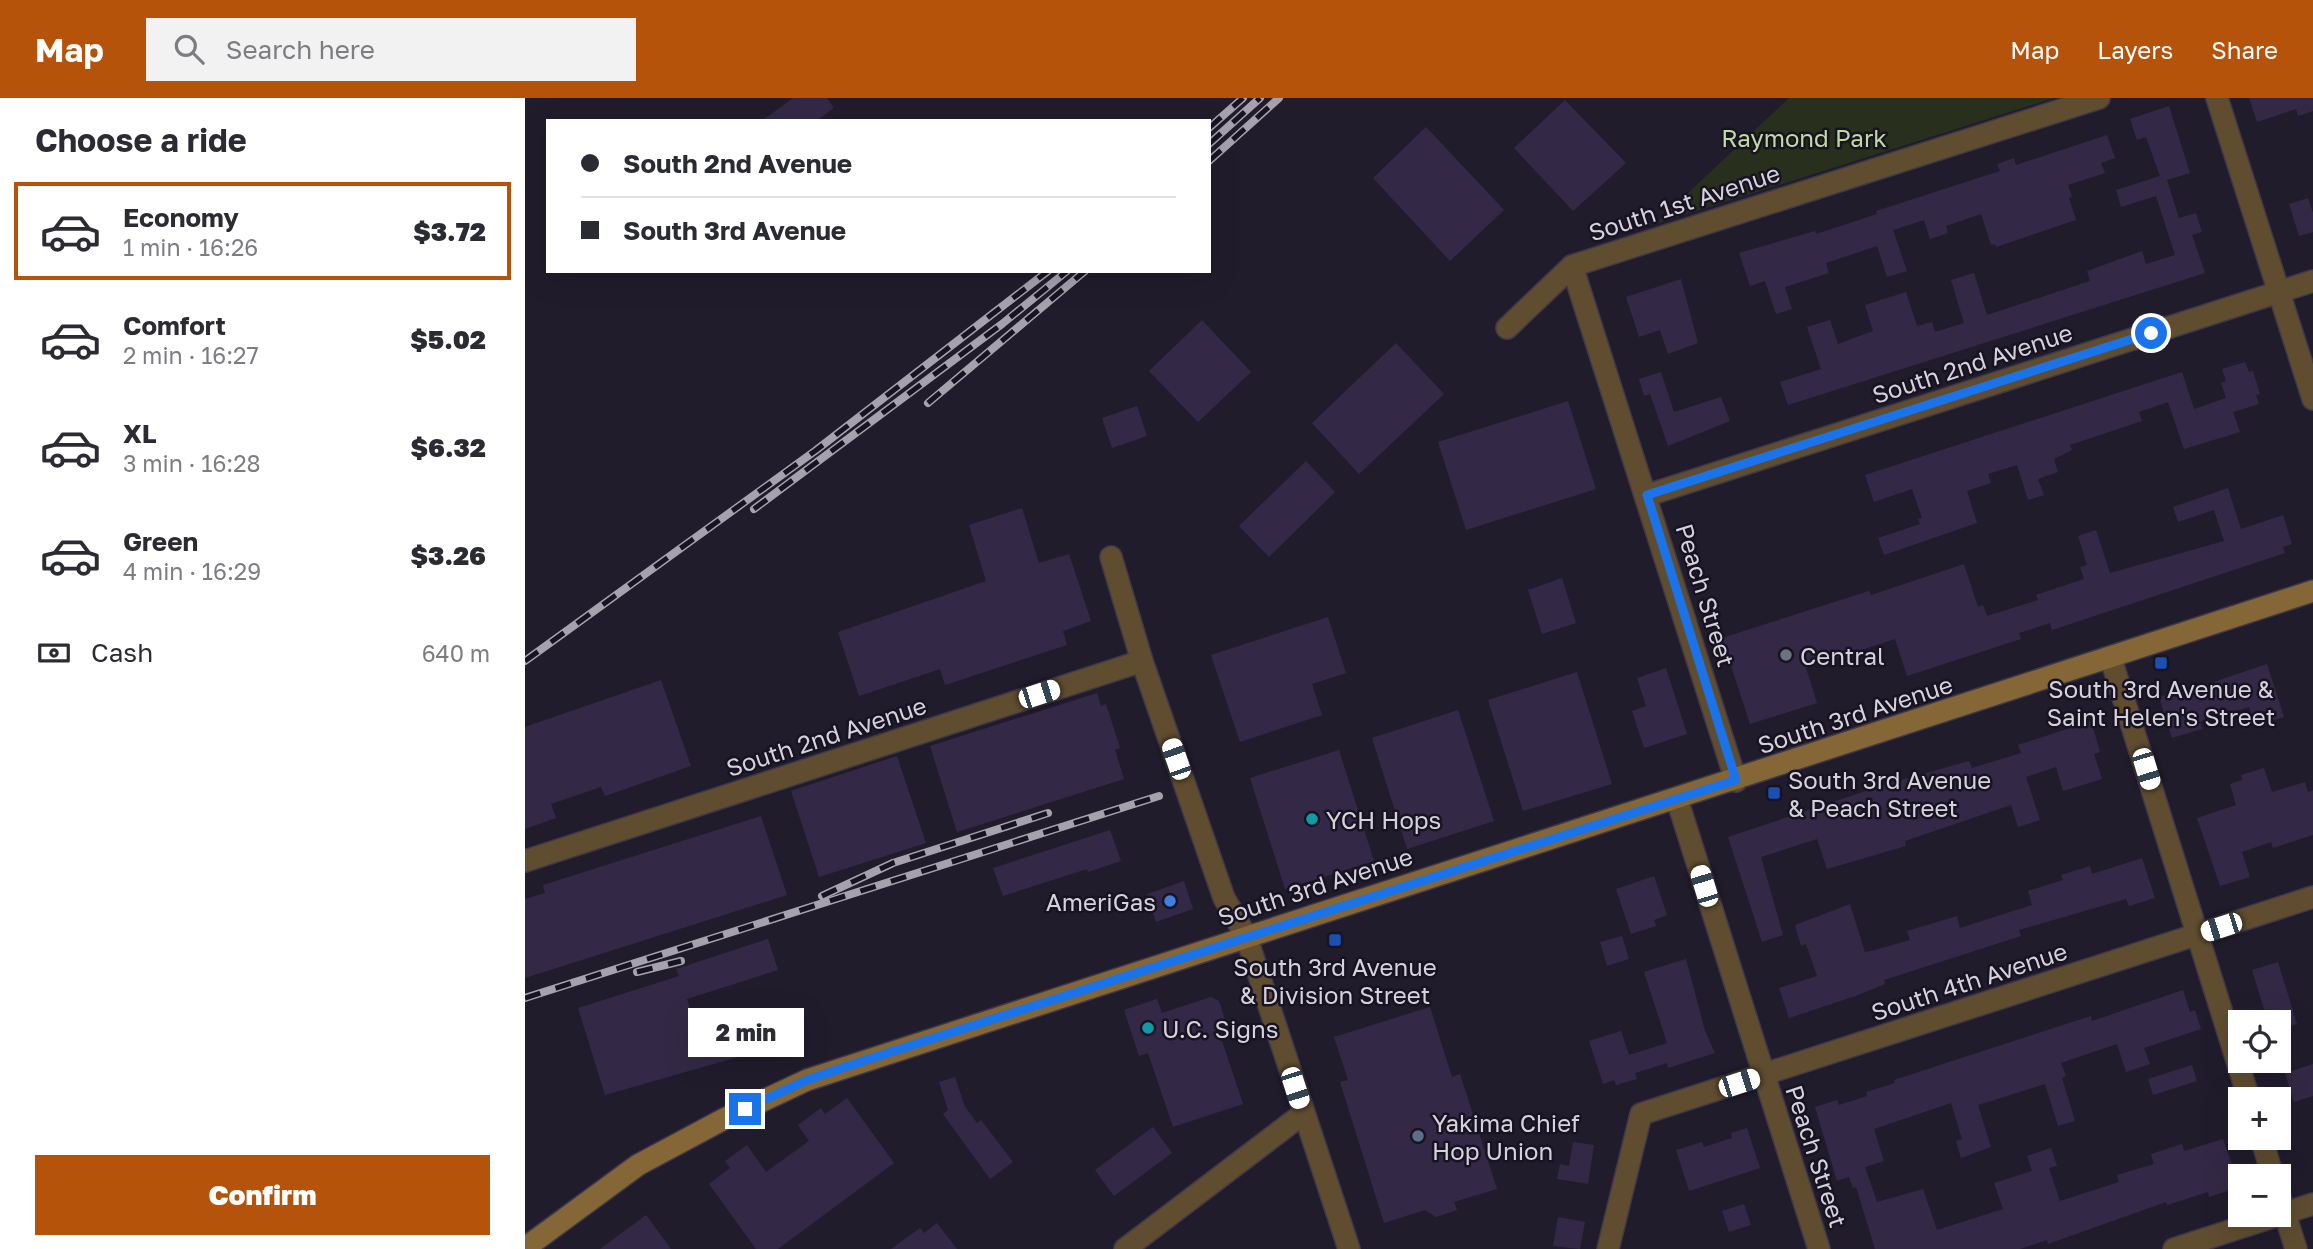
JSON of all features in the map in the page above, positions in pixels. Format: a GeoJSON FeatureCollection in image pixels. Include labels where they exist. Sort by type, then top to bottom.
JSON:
{"type":"FeatureCollection","features":[{"type":"Feature","properties":{"kind":"street","name":"South 1st Avenue"},"geometry":{"type":"LineString","coordinates":[[1507,328],[1572,266],[2099,98]]}},
{"type":"Feature","properties":{"kind":"street"},"geometry":{"type":"LineString","coordinates":[[2217,98],[2313,399]]}},
{"type":"Feature","properties":{"kind":"street","name":"Peach Street"},"geometry":{"type":"LineString","coordinates":[[1572,266],[1736,780]]}},
{"type":"Feature","properties":{"kind":"street","name":"South 2nd Avenue"},"geometry":{"type":"LineString","coordinates":[[1647,495],[2313,281]]}},
{"type":"Feature","properties":{"kind":"street"},"geometry":{"type":"LineString","coordinates":[[1111,557],[1142,661],[1224,898],[1246,936],[1349,1249]]}},
{"type":"Feature","properties":{"kind":"street","name":"South 3rd Avenue"},"geometry":{"type":"LineString","coordinates":[[525,1248],[638,1166],[724,1119],[807,1080],[1246,936],[2111,659],[2313,591]]}},
{"type":"Feature","properties":{"kind":"street"},"geometry":{"type":"LineString","coordinates":[[2111,659],[2245,1087]]}},
{"type":"Feature","properties":{"kind":"street","name":"South 2nd Avenue"},"geometry":{"type":"LineString","coordinates":[[525,861],[1142,661]]}},
{"type":"Feature","properties":{"kind":"street","name":"Peach Street"},"geometry":{"type":"LineString","coordinates":[[1677,799],[1819,1249]]}},
{"type":"Feature","properties":{"kind":"street","name":"South 4th Avenue"},"geometry":{"type":"LineString","coordinates":[[1608,1249],[1641,1114],[2313,897]]}},
{"type":"Feature","properties":{"kind":"street"},"geometry":{"type":"LineString","coordinates":[[1125,1249],[1304,1114]]}},
{"type":"Feature","properties":{"kind":"street"},"geometry":{"type":"LineString","coordinates":[[2291,1204],[2313,1203]]}},
{"type":"Feature","properties":{"kind":"street"},"geometry":{"type":"LineString","coordinates":[[2174,1249],[2228,1226]]}},
{"type":"Feature","properties":{"kind":"street"},"geometry":{"type":"LineString","coordinates":[[2289,1227],[2296,1249]]}},
{"type":"Feature","properties":{"kind":"green space","name":"Raymond Park"},"geometry":{"type":"Polygon","coordinates":[[[1789,98],[2054,98],[1655,224],[1789,98]]]}},
{"type":"Feature","properties":{"kind":"building"},"geometry":{"type":"Polygon","coordinates":[[[793,98],[827,98],[834,108],[819,119],[765,119],[793,98]]]}},
{"type":"Feature","properties":{"kind":"building"},"geometry":{"type":"Polygon","coordinates":[[[2249,98],[2313,98],[2313,111],[2298,116],[2296,109],[2257,122],[2249,98]]]}},
{"type":"Feature","properties":{"kind":"building"},"geometry":{"type":"Polygon","coordinates":[[[1565,100],[1626,163],[1573,211],[1514,148],[1565,100]]]}},
{"type":"Feature","properties":{"kind":"building"},"geometry":{"type":"Polygon","coordinates":[[[2169,106],[2190,173],[2167,180],[2179,218],[2196,213],[2202,232],[2192,235],[2205,273],[1788,405],[1780,382],[1821,369],[1807,327],[1830,320],[1838,344],[1873,331],[1865,305],[1906,292],[1917,326],[1932,322],[1935,332],[1964,323],[1951,280],[1974,273],[1987,315],[2090,281],[2087,271],[2142,251],[2146,264],[2175,255],[2156,196],[2121,207],[2116,190],[2160,176],[2146,137],[2137,140],[2130,119],[2169,106]]]}},
{"type":"Feature","properties":{"kind":"building"},"geometry":{"type":"Polygon","coordinates":[[[1426,127],[1504,210],[1450,261],[1373,178],[1426,127]]]}},
{"type":"Feature","properties":{"kind":"building"},"geometry":{"type":"Polygon","coordinates":[[[2107,135],[2115,158],[2101,163],[2105,173],[2068,185],[2076,220],[1996,247],[1995,244],[1991,245],[1981,214],[1946,226],[1948,233],[1930,239],[1924,220],[1893,230],[1907,271],[1887,277],[1877,246],[1826,263],[1829,273],[1785,287],[1792,309],[1776,314],[1765,281],[1750,286],[1739,253],[1815,231],[1816,234],[1877,214],[1876,211],[2000,171],[1997,164],[2014,158],[2016,165],[2107,135]]]}},
{"type":"Feature","properties":{"kind":"building"},"geometry":{"type":"Polygon","coordinates":[[[2308,198],[2313,213],[2313,232],[2299,236],[2289,204],[2308,198]]]}},
{"type":"Feature","properties":{"kind":"building"},"geometry":{"type":"Polygon","coordinates":[[[1681,279],[1698,343],[1668,354],[1660,330],[1639,337],[1626,297],[1681,279]]]}},
{"type":"Feature","properties":{"kind":"building"},"geometry":{"type":"Polygon","coordinates":[[[1202,320],[1251,372],[1198,422],[1149,371],[1202,320]]]}},
{"type":"Feature","properties":{"kind":"building"},"geometry":{"type":"Polygon","coordinates":[[[1396,343],[1444,394],[1359,474],[1312,423],[1396,343]]]}},
{"type":"Feature","properties":{"kind":"building"},"geometry":{"type":"Polygon","coordinates":[[[2245,362],[2249,372],[2253,371],[2260,394],[2256,395],[2259,404],[2233,412],[2240,432],[2184,449],[2168,402],[2139,412],[2142,421],[2070,445],[2072,450],[2054,459],[2058,472],[2038,479],[2044,495],[2028,500],[2017,465],[1988,474],[1991,483],[1967,491],[1977,523],[1884,555],[1878,538],[1920,524],[1918,519],[1922,518],[1912,489],[1874,502],[1865,475],[2182,372],[2194,409],[2226,398],[2221,383],[2226,381],[2222,369],[2245,362]]]}},
{"type":"Feature","properties":{"kind":"building"},"geometry":{"type":"Polygon","coordinates":[[[1661,372],[1674,412],[1721,397],[1730,421],[1668,446],[1650,394],[1644,396],[1639,379],[1661,372]]]}},
{"type":"Feature","properties":{"kind":"building"},"geometry":{"type":"Polygon","coordinates":[[[1568,401],[1596,489],[1466,530],[1438,442],[1568,401]]]}},
{"type":"Feature","properties":{"kind":"building"},"geometry":{"type":"Polygon","coordinates":[[[1137,406],[1147,436],[1112,448],[1102,418],[1137,406]]]}},
{"type":"Feature","properties":{"kind":"building"},"geometry":{"type":"Polygon","coordinates":[[[1306,461],[1335,492],[1269,557],[1239,526],[1306,461]]]}},
{"type":"Feature","properties":{"kind":"building"},"geometry":{"type":"Polygon","coordinates":[[[2228,488],[2241,529],[2283,515],[2292,544],[2283,547],[2285,553],[2052,630],[2050,623],[2019,633],[2021,639],[1907,676],[1895,639],[1806,668],[1817,703],[1750,724],[1722,638],[1869,591],[1871,595],[1964,564],[1978,607],[1983,605],[1987,616],[2038,600],[2036,595],[2084,579],[2080,567],[2087,565],[2078,536],[2096,530],[2110,573],[2224,541],[2214,510],[2178,522],[2173,507],[2228,488]]]}},
{"type":"Feature","properties":{"kind":"building"},"geometry":{"type":"Polygon","coordinates":[[[1022,508],[1039,563],[1069,554],[1091,621],[1063,631],[1067,645],[945,685],[940,669],[859,696],[838,632],[986,581],[969,525],[1022,508]]]}},
{"type":"Feature","properties":{"kind":"building"},"geometry":{"type":"Polygon","coordinates":[[[1562,578],[1576,623],[1542,634],[1528,590],[1562,578]]]}},
{"type":"Feature","properties":{"kind":"building"},"geometry":{"type":"Polygon","coordinates":[[[1328,617],[1346,673],[1312,684],[1322,715],[1240,742],[1211,655],[1328,617]]]}},
{"type":"Feature","properties":{"kind":"building"},"geometry":{"type":"Polygon","coordinates":[[[2267,664],[2284,717],[2267,722],[2264,711],[2252,715],[2249,707],[2200,722],[2202,729],[2172,738],[2159,697],[2184,689],[2184,692],[2267,664]]]}},
{"type":"Feature","properties":{"kind":"building"},"geometry":{"type":"Polygon","coordinates":[[[1666,668],[1687,734],[1644,748],[1632,711],[1646,706],[1637,678],[1666,668]]]}},
{"type":"Feature","properties":{"kind":"building"},"geometry":{"type":"Polygon","coordinates":[[[1577,672],[1612,784],[1523,811],[1488,700],[1577,672]]]}},
{"type":"Feature","properties":{"kind":"building"},"geometry":{"type":"Polygon","coordinates":[[[661,680],[691,766],[605,796],[601,787],[551,804],[556,818],[525,829],[525,727],[661,680]]]}},
{"type":"Feature","properties":{"kind":"building"},"geometry":{"type":"Polygon","coordinates":[[[1097,693],[1101,706],[1106,704],[1120,748],[1115,750],[1124,779],[957,832],[930,746],[1097,693]]]}},
{"type":"Feature","properties":{"kind":"building","name":"YCH Hops"},"geometry":{"type":"Polygon","coordinates":[[[1458,710],[1494,821],[1407,849],[1372,738],[1458,710]]]}},
{"type":"Feature","properties":{"kind":"building"},"geometry":{"type":"Polygon","coordinates":[[[2091,721],[2100,752],[2094,754],[2102,779],[2063,791],[2056,767],[2026,777],[2040,820],[2018,827],[2011,805],[1905,841],[1906,846],[1827,869],[1817,839],[1761,857],[1783,935],[1762,942],[1728,837],[1887,784],[1969,761],[1972,768],[2021,753],[2018,745],[2091,721]]]}},
{"type":"Feature","properties":{"kind":"building","name":"YCH Hops"},"geometry":{"type":"Polygon","coordinates":[[[1339,750],[1374,861],[1285,889],[1250,778],[1339,750]]]}},
{"type":"Feature","properties":{"kind":"building"},"geometry":{"type":"Polygon","coordinates":[[[897,756],[926,843],[819,877],[791,791],[897,756]]]}},
{"type":"Feature","properties":{"kind":"building"},"geometry":{"type":"Polygon","coordinates":[[[2264,768],[2272,792],[2305,782],[2308,792],[2313,790],[2313,835],[2273,848],[2271,842],[2242,852],[2250,877],[2220,886],[2197,818],[2236,805],[2230,784],[2242,780],[2241,775],[2264,768]]]}},
{"type":"Feature","properties":{"kind":"building"},"geometry":{"type":"Polygon","coordinates":[[[761,816],[787,895],[525,978],[525,899],[545,893],[543,885],[761,816]]]}},
{"type":"Feature","properties":{"kind":"building"},"geometry":{"type":"Polygon","coordinates":[[[1110,830],[1121,861],[1003,896],[993,868],[1110,830]]]}},
{"type":"Feature","properties":{"kind":"building"},"geometry":{"type":"Polygon","coordinates":[[[2142,858],[2155,898],[2129,906],[2126,899],[2019,930],[2021,936],[1884,980],[1885,984],[1858,995],[1789,1018],[1779,988],[1817,976],[1806,944],[1801,946],[1795,925],[1850,904],[1865,952],[1910,940],[1907,931],[1957,916],[1960,928],[2032,905],[2028,891],[2063,880],[2061,875],[2090,866],[2092,874],[2142,858]]]}},
{"type":"Feature","properties":{"kind":"building"},"geometry":{"type":"Polygon","coordinates":[[[1654,876],[1667,915],[1654,920],[1656,926],[1631,934],[1616,889],[1654,876]]]}},
{"type":"Feature","properties":{"kind":"building","name":"AmeriGas"},"geometry":{"type":"Polygon","coordinates":[[[1184,881],[1193,909],[1156,922],[1147,894],[1184,881]]]}},
{"type":"Feature","properties":{"kind":"building"},"geometry":{"type":"Polygon","coordinates":[[[1622,936],[1629,959],[1607,966],[1600,942],[1622,936]]]}},
{"type":"Feature","properties":{"kind":"building"},"geometry":{"type":"Polygon","coordinates":[[[768,939],[778,970],[687,999],[697,1031],[740,1017],[752,1053],[605,1095],[578,1008],[679,976],[676,969],[768,939]]]}},
{"type":"Feature","properties":{"kind":"building"},"geometry":{"type":"Polygon","coordinates":[[[1686,959],[1705,1031],[1715,1053],[1668,1068],[1667,1063],[1635,1073],[1637,1079],[1616,1085],[1614,1080],[1603,1084],[1589,1041],[1621,1031],[1629,1055],[1667,1043],[1644,972],[1686,959]]]}},
{"type":"Feature","properties":{"kind":"building"},"geometry":{"type":"Polygon","coordinates":[[[2278,962],[2297,1024],[2291,1026],[2291,1010],[2264,1010],[2252,970],[2278,962]]]}},
{"type":"Feature","properties":{"kind":"building"},"geometry":{"type":"Polygon","coordinates":[[[2183,990],[2190,1012],[2195,1010],[2201,1029],[2144,1048],[2150,1064],[2126,1072],[2117,1044],[2061,1063],[2066,1076],[2062,1078],[2075,1121],[2058,1126],[2045,1084],[1978,1105],[1991,1147],[1961,1158],[1956,1141],[1962,1139],[1951,1103],[1874,1129],[1884,1161],[1865,1167],[1877,1202],[1923,1189],[1937,1230],[2003,1209],[1994,1183],[2032,1171],[2027,1156],[2051,1148],[2057,1166],[2049,1168],[2060,1201],[2119,1182],[2117,1175],[2154,1164],[2151,1154],[2182,1144],[2184,1151],[2223,1139],[2232,1164],[2228,1164],[2228,1191],[2209,1197],[2208,1192],[2167,1205],[2166,1202],[2048,1244],[2047,1240],[2020,1249],[1875,1249],[1856,1187],[1853,1188],[1849,1177],[1837,1181],[1815,1107],[1837,1100],[1839,1105],[1867,1096],[1866,1092],[1895,1083],[1894,1080],[2091,1016],[2092,1021],[2183,990]]]}},
{"type":"Feature","properties":{"kind":"building"},"geometry":{"type":"Polygon","coordinates":[[[1211,997],[1219,1001],[1229,1032],[1220,1035],[1243,1104],[1173,1127],[1148,1053],[1139,1056],[1124,1010],[1157,999],[1162,1013],[1211,997]]]}},
{"type":"Feature","properties":{"kind":"building","name":"Yakima Chief Hop Union"},"geometry":{"type":"Polygon","coordinates":[[[1430,1007],[1452,1077],[1460,1074],[1497,1189],[1454,1202],[1457,1210],[1436,1217],[1425,1210],[1384,1223],[1340,1082],[1348,1080],[1334,1037],[1430,1007]]]}},
{"type":"Feature","properties":{"kind":"building"},"geometry":{"type":"Polygon","coordinates":[[[2313,1064],[2313,1096],[2294,1102],[2285,1073],[2313,1064]]]}},
{"type":"Feature","properties":{"kind":"building"},"geometry":{"type":"Polygon","coordinates":[[[2192,1065],[2197,1081],[2153,1095],[2148,1079],[2192,1065]]]}},
{"type":"Feature","properties":{"kind":"building"},"geometry":{"type":"Polygon","coordinates":[[[955,1077],[965,1107],[977,1123],[981,1120],[1013,1162],[990,1179],[943,1114],[948,1110],[939,1082],[955,1077]]]}},
{"type":"Feature","properties":{"kind":"building"},"geometry":{"type":"Polygon","coordinates":[[[847,1098],[894,1163],[778,1249],[756,1249],[709,1184],[730,1168],[725,1161],[747,1145],[766,1172],[809,1141],[798,1125],[821,1108],[825,1114],[847,1098]]]}},
{"type":"Feature","properties":{"kind":"building"},"geometry":{"type":"Polygon","coordinates":[[[1153,1127],[1172,1153],[1114,1196],[1095,1170],[1153,1127]]]}},
{"type":"Feature","properties":{"kind":"building"},"geometry":{"type":"Polygon","coordinates":[[[1747,1128],[1760,1168],[1689,1191],[1676,1150],[1702,1142],[1704,1147],[1732,1138],[1731,1133],[1747,1128]]]}},
{"type":"Feature","properties":{"kind":"building"},"geometry":{"type":"Polygon","coordinates":[[[1573,1142],[1594,1145],[1588,1184],[1557,1179],[1560,1164],[1569,1166],[1573,1142]]]}},
{"type":"Feature","properties":{"kind":"building"},"geometry":{"type":"Polygon","coordinates":[[[1744,1204],[1751,1225],[1729,1232],[1722,1211],[1744,1204]]]}},
{"type":"Feature","properties":{"kind":"building"},"geometry":{"type":"Polygon","coordinates":[[[646,1215],[671,1249],[600,1249],[646,1215]]]}},
{"type":"Feature","properties":{"kind":"building"},"geometry":{"type":"Polygon","coordinates":[[[1558,1217],[1585,1222],[1580,1249],[1553,1246],[1558,1217]]]}},
{"type":"Feature","properties":{"kind":"building"},"geometry":{"type":"Polygon","coordinates":[[[937,1223],[957,1249],[891,1249],[920,1228],[924,1233],[937,1223]]]}},
{"type":"Feature","properties":{"kind":"railway"},"geometry":{"type":"LineString","coordinates":[[1211,126],[1243,98]]}},
{"type":"Feature","properties":{"kind":"railway"},"geometry":{"type":"LineString","coordinates":[[1211,142],[1260,98]]}},
{"type":"Feature","properties":{"kind":"railway"},"geometry":{"type":"LineString","coordinates":[[1211,159],[1279,98]]}},
{"type":"Feature","properties":{"kind":"railway"},"geometry":{"type":"LineString","coordinates":[[525,661],[815,451],[1045,273]]}},
{"type":"Feature","properties":{"kind":"railway"},"geometry":{"type":"LineString","coordinates":[[754,509],[1002,324],[1065,273]]}},
{"type":"Feature","properties":{"kind":"railway"},"geometry":{"type":"LineString","coordinates":[[928,403],[1083,273]]}},
{"type":"Feature","properties":{"kind":"railway"},"geometry":{"type":"LineString","coordinates":[[525,998],[1159,796]]}},
{"type":"Feature","properties":{"kind":"railway"},"geometry":{"type":"LineString","coordinates":[[822,896],[893,863],[1048,813]]}},
{"type":"Feature","properties":{"kind":"railway"},"geometry":{"type":"LineString","coordinates":[[637,972],[681,961]]}},
{"type":"Feature","properties":{"kind":"place","name":"Central"},"geometry":{"type":"Point","coordinates":[1786,655]}},
{"type":"Feature","properties":{"kind":"place","name":"South 3rd Avenue & Saint Helen's Street"},"geometry":{"type":"Point","coordinates":[2161,663]}},
{"type":"Feature","properties":{"kind":"place","name":"South 3rd Avenue & Peach Street"},"geometry":{"type":"Point","coordinates":[1774,793]}},
{"type":"Feature","properties":{"kind":"place","name":"YCH Hops"},"geometry":{"type":"Point","coordinates":[1312,819]}},
{"type":"Feature","properties":{"kind":"place","name":"AmeriGas"},"geometry":{"type":"Point","coordinates":[1170,901]}},
{"type":"Feature","properties":{"kind":"place","name":"South 3rd Avenue & Division Street"},"geometry":{"type":"Point","coordinates":[1335,940]}},
{"type":"Feature","properties":{"kind":"place","name":"U.C. Signs"},"geometry":{"type":"Point","coordinates":[1148,1028]}},
{"type":"Feature","properties":{"kind":"place","name":"Yakima Chief Hop Union"},"geometry":{"type":"Point","coordinates":[1418,1136]}},
{"type":"Feature","properties":{"kind":"route"},"geometry":{"type":"LineString","coordinates":[[745,1109],[807,1080],[866,1060],[1272,927],[1736,780],[1647,495],[2151,333]]}}]}
